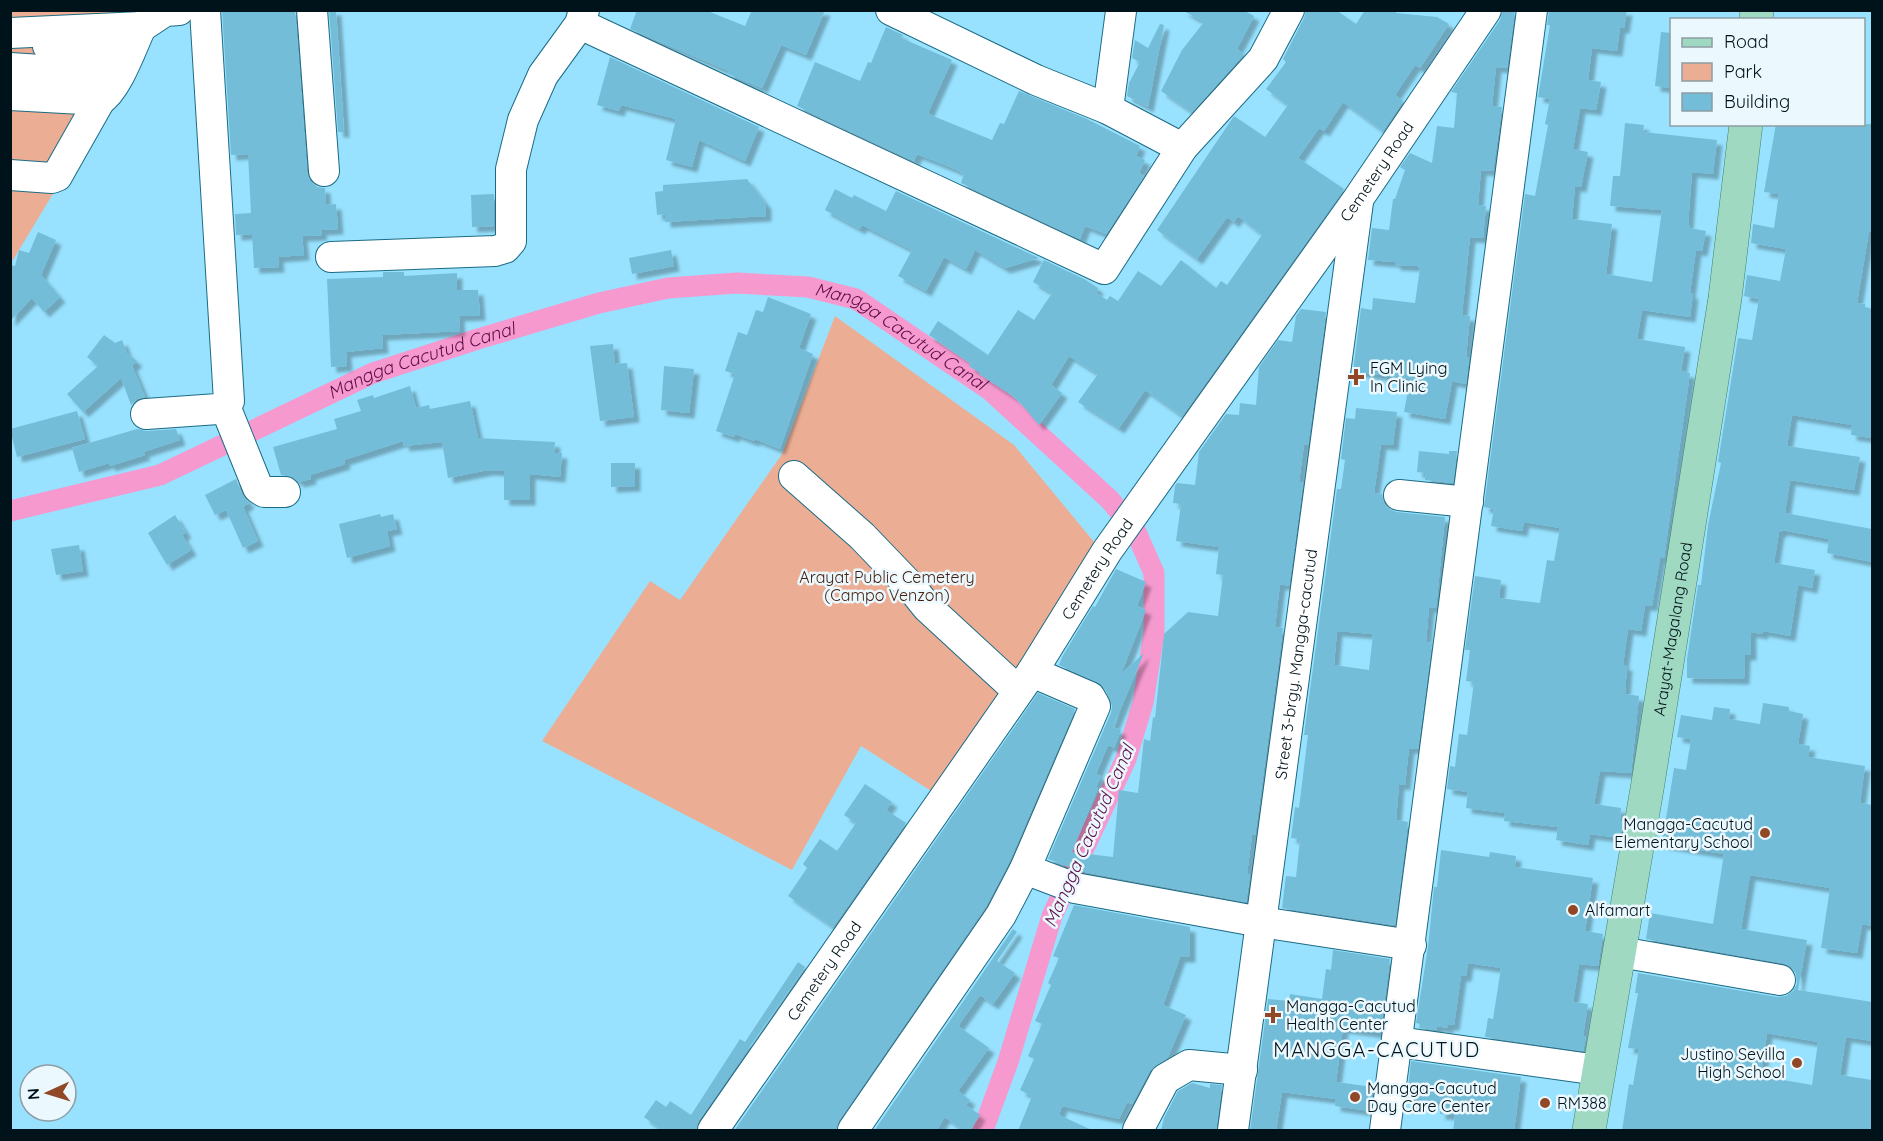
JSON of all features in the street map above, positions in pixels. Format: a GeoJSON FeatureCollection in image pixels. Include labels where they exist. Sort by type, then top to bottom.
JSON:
{"type":"FeatureCollection","features":[{"type":"Feature","properties":{"kind":"main road","name":"Arayat-Magalang Road"},"geometry":{"type":"LineString","coordinates":[[1589,1131],[1723,310],[1746,126]]}},
{"type":"Feature","properties":{"kind":"street"},"geometry":{"type":"LineString","coordinates":[[204,10],[229,401],[227,412],[258,488],[264,492],[285,492]]}},
{"type":"Feature","properties":{"kind":"street"},"geometry":{"type":"LineString","coordinates":[[312,10],[324,171]]}},
{"type":"Feature","properties":{"kind":"street"},"geometry":{"type":"LineString","coordinates":[[891,10],[1036,80],[1108,109],[1182,148]]}},
{"type":"Feature","properties":{"kind":"street"},"geometry":{"type":"LineString","coordinates":[[331,257],[495,251],[505,248],[511,241],[511,169],[523,120],[543,75],[582,17],[1104,269],[1182,148],[1263,59],[1289,10]]}},
{"type":"Feature","properties":{"kind":"street","name":"Cemetery Road"},"geometry":{"type":"LineString","coordinates":[[713,1131],[1025,682],[1112,545],[1358,199],[1486,10]]}},
{"type":"Feature","properties":{"kind":"street"},"geometry":{"type":"LineString","coordinates":[[1385,1131],[1532,10]]}},
{"type":"Feature","properties":{"kind":"street"},"geometry":{"type":"LineString","coordinates":[[1108,109],[1121,11]]}},
{"type":"Feature","properties":{"kind":"street"},"geometry":{"type":"LineString","coordinates":[[10,33],[51,21],[157,16]]}},
{"type":"Feature","properties":{"kind":"street"},"geometry":{"type":"LineString","coordinates":[[10,95],[100,100],[106,97],[124,65],[157,16]]}},
{"type":"Feature","properties":{"kind":"street"},"geometry":{"type":"LineString","coordinates":[[10,43],[124,65]]}},
{"type":"Feature","properties":{"kind":"street"},"geometry":{"type":"LineString","coordinates":[[10,68],[124,65]]}},
{"type":"Feature","properties":{"kind":"street"},"geometry":{"type":"LineString","coordinates":[[10,176],[51,178],[57,176],[100,100]]}},
{"type":"Feature","properties":{"kind":"street","name":"Street 3-brgy. Mangga-cacutud"},"geometry":{"type":"LineString","coordinates":[[1233,1131],[1358,199]]}},
{"type":"Feature","properties":{"kind":"street"},"geometry":{"type":"LineString","coordinates":[[146,414],[218,410],[227,412]]}},
{"type":"Feature","properties":{"kind":"street"},"geometry":{"type":"LineString","coordinates":[[794,476],[862,536],[927,607],[1025,682],[1090,697],[1095,706],[1051,879],[1001,915],[853,1131]]}},
{"type":"Feature","properties":{"kind":"street"},"geometry":{"type":"LineString","coordinates":[[1399,495],[1468,502]]}},
{"type":"Feature","properties":{"kind":"street"},"geometry":{"type":"LineString","coordinates":[[1051,879],[1261,922],[1411,945]]}},
{"type":"Feature","properties":{"kind":"street"},"geometry":{"type":"LineString","coordinates":[[1620,952],[1780,980]]}},
{"type":"Feature","properties":{"kind":"street"},"geometry":{"type":"LineString","coordinates":[[1398,1042],[1598,1070]]}},
{"type":"Feature","properties":{"kind":"street"},"geometry":{"type":"LineString","coordinates":[[1138,1131],[1165,1079],[1190,1065],[1242,1070]]}},
{"type":"Feature","properties":{"kind":"green space"},"geometry":{"type":"Polygon","coordinates":[[[182,10],[160,17],[11,260],[10,11],[182,10]]]}},
{"type":"Feature","properties":{"kind":"green space","name":"Arayat Public Cemetery (Campo Venzon)"},"geometry":{"type":"Polygon","coordinates":[[[835,316],[1014,445],[1104,554],[939,796],[861,746],[792,870],[542,741],[650,581],[680,600],[782,454],[835,316]]]}},
{"type":"Feature","properties":{"kind":"building"},"geometry":{"type":"Polygon","coordinates":[[[222,10],[295,10],[307,172],[310,181],[317,187],[325,188],[326,205],[336,204],[338,229],[321,230],[322,235],[302,236],[304,255],[278,257],[279,267],[254,268],[252,234],[236,235],[235,214],[251,213],[248,154],[231,155],[222,10]]]}},
{"type":"Feature","properties":{"kind":"building"},"geometry":{"type":"Polygon","coordinates":[[[329,10],[336,10],[344,132],[338,132],[329,10]]]}},
{"type":"Feature","properties":{"kind":"building"},"geometry":{"type":"Polygon","coordinates":[[[637,10],[705,10],[745,26],[752,10],[825,10],[806,55],[781,45],[762,88],[728,74],[729,71],[630,29],[637,10]]]}},
{"type":"Feature","properties":{"kind":"building"},"geometry":{"type":"Polygon","coordinates":[[[1182,10],[1243,10],[1254,16],[1237,49],[1244,54],[1192,112],[1161,91],[1182,50],[1204,22],[1182,10]]]}},
{"type":"Feature","properties":{"kind":"building"},"geometry":{"type":"Polygon","coordinates":[[[1306,10],[1336,10],[1356,24],[1365,10],[1397,10],[1396,13],[1437,17],[1449,24],[1420,68],[1415,65],[1395,95],[1403,101],[1383,131],[1343,102],[1324,131],[1319,128],[1298,158],[1344,189],[1182,416],[1145,390],[1119,428],[1078,402],[1098,374],[1069,356],[1051,385],[1062,393],[1039,425],[1017,399],[979,374],[969,366],[971,363],[929,335],[938,321],[988,355],[1018,310],[1034,320],[1052,293],[1033,282],[1044,260],[1084,279],[1098,288],[1096,293],[1107,300],[1110,296],[1118,301],[1138,271],[1161,286],[1181,260],[1216,288],[1221,281],[1227,285],[1262,235],[1238,216],[1234,222],[1227,217],[1197,259],[1157,230],[1234,116],[1265,137],[1288,105],[1266,89],[1286,62],[1283,59],[1306,10]]]}},
{"type":"Feature","properties":{"kind":"building"},"geometry":{"type":"Polygon","coordinates":[[[1503,10],[1515,10],[1507,68],[1496,67],[1492,106],[1502,107],[1493,171],[1481,170],[1478,205],[1486,206],[1483,238],[1470,237],[1462,315],[1470,316],[1466,384],[1452,381],[1445,419],[1404,412],[1410,379],[1353,371],[1361,308],[1372,310],[1373,298],[1415,303],[1420,268],[1395,265],[1395,262],[1368,260],[1372,228],[1389,230],[1393,199],[1395,199],[1405,170],[1400,167],[1410,153],[1432,163],[1437,126],[1454,128],[1457,93],[1451,92],[1500,20],[1503,10]]]}},
{"type":"Feature","properties":{"kind":"building"},"geometry":{"type":"Polygon","coordinates":[[[1549,10],[1627,10],[1624,28],[1620,28],[1617,51],[1592,48],[1588,80],[1601,82],[1596,110],[1580,108],[1573,149],[1588,152],[1581,187],[1575,186],[1572,219],[1612,224],[1606,274],[1652,282],[1662,210],[1610,206],[1613,176],[1620,176],[1625,123],[1644,125],[1643,132],[1717,140],[1713,174],[1692,172],[1688,225],[1690,228],[1706,231],[1702,251],[1696,250],[1690,293],[1693,294],[1690,317],[1642,310],[1637,339],[1685,347],[1681,371],[1690,373],[1664,558],[1660,558],[1652,606],[1645,605],[1641,631],[1628,629],[1623,665],[1627,665],[1625,694],[1639,696],[1631,773],[1600,771],[1594,804],[1621,808],[1620,821],[1623,821],[1620,838],[1590,834],[1588,845],[1556,840],[1558,827],[1504,821],[1505,813],[1466,808],[1468,792],[1447,789],[1450,766],[1455,767],[1459,734],[1467,735],[1474,682],[1466,681],[1470,650],[1465,650],[1475,576],[1501,580],[1499,598],[1540,603],[1547,560],[1554,561],[1560,528],[1524,522],[1522,531],[1491,526],[1494,509],[1484,507],[1525,194],[1535,196],[1548,125],[1545,124],[1550,99],[1538,97],[1550,25],[1547,25],[1549,10]]]}},
{"type":"Feature","properties":{"kind":"building"},"geometry":{"type":"Polygon","coordinates":[[[1160,24],[1164,25],[1148,107],[1127,96],[1129,83],[1140,62],[1132,58],[1135,40],[1148,48],[1160,24]]]}},
{"type":"Feature","properties":{"kind":"building"},"geometry":{"type":"Polygon","coordinates":[[[886,27],[903,35],[901,38],[952,60],[928,113],[933,116],[992,140],[1000,123],[1004,124],[1019,91],[1087,119],[1140,146],[1136,156],[1145,160],[1139,173],[1144,176],[1106,234],[1085,226],[1080,239],[961,183],[964,174],[955,169],[917,154],[914,161],[797,106],[815,62],[860,81],[868,62],[871,63],[886,27]]]}},
{"type":"Feature","properties":{"kind":"building"},"geometry":{"type":"Polygon","coordinates":[[[1661,32],[1670,33],[1670,88],[1655,86],[1661,32]]]}},
{"type":"Feature","properties":{"kind":"building"},"geometry":{"type":"Polygon","coordinates":[[[610,57],[759,127],[745,161],[699,140],[692,167],[666,160],[676,119],[621,105],[619,111],[597,105],[610,57]]]}},
{"type":"Feature","properties":{"kind":"building"},"geometry":{"type":"Polygon","coordinates":[[[1865,124],[1872,124],[1872,222],[1857,303],[1865,304],[1865,307],[1872,309],[1872,438],[1851,435],[1852,425],[1792,415],[1787,446],[1860,457],[1854,490],[1790,480],[1785,513],[1872,529],[1872,562],[1827,553],[1829,539],[1782,530],[1779,532],[1774,563],[1815,570],[1812,588],[1798,585],[1790,636],[1763,631],[1762,634],[1751,632],[1751,655],[1745,655],[1744,679],[1687,678],[1687,659],[1698,585],[1701,585],[1708,525],[1721,463],[1718,462],[1738,338],[1752,340],[1759,299],[1744,296],[1747,275],[1780,281],[1786,249],[1751,243],[1753,224],[1774,228],[1779,194],[1764,192],[1776,126],[1865,126],[1865,124]]]}},
{"type":"Feature","properties":{"kind":"building"},"geometry":{"type":"Polygon","coordinates":[[[747,179],[766,204],[766,216],[665,222],[665,214],[657,215],[655,192],[663,191],[663,185],[747,179]]]}},
{"type":"Feature","properties":{"kind":"building"},"geometry":{"type":"Polygon","coordinates":[[[835,189],[852,198],[854,195],[886,211],[896,191],[1039,258],[1005,268],[975,250],[966,269],[944,257],[926,291],[898,276],[912,250],[862,225],[860,229],[825,210],[835,189]]]}},
{"type":"Feature","properties":{"kind":"building"},"geometry":{"type":"Polygon","coordinates":[[[494,194],[494,226],[472,227],[471,195],[494,194]]]}},
{"type":"Feature","properties":{"kind":"building"},"geometry":{"type":"Polygon","coordinates":[[[38,232],[56,240],[41,275],[60,297],[44,312],[32,298],[10,321],[10,265],[15,266],[19,250],[29,253],[38,232]]]}},
{"type":"Feature","properties":{"kind":"building"},"geometry":{"type":"Polygon","coordinates":[[[671,250],[674,266],[632,274],[629,258],[671,250]]]}},
{"type":"Feature","properties":{"kind":"building"},"geometry":{"type":"Polygon","coordinates":[[[383,272],[404,272],[404,276],[457,273],[457,290],[478,290],[480,315],[459,316],[460,331],[382,335],[383,348],[346,352],[347,366],[331,367],[327,279],[383,277],[383,272]]]}},
{"type":"Feature","properties":{"kind":"building"},"geometry":{"type":"Polygon","coordinates":[[[768,297],[811,314],[799,348],[813,354],[780,449],[755,439],[754,441],[735,434],[734,437],[716,431],[735,374],[725,371],[738,332],[747,335],[756,310],[763,312],[768,297]]]}},
{"type":"Feature","properties":{"kind":"building"},"geometry":{"type":"Polygon","coordinates":[[[1301,309],[1326,312],[1308,445],[1304,444],[1299,482],[1303,483],[1289,586],[1280,584],[1275,627],[1283,628],[1255,835],[1252,835],[1246,902],[1080,871],[1048,859],[1112,706],[1105,689],[1097,682],[1059,665],[1062,657],[1093,606],[1095,607],[1116,569],[1146,582],[1137,606],[1146,610],[1121,674],[1144,653],[1113,727],[1121,730],[1114,748],[1108,745],[1096,774],[1101,776],[1096,787],[1098,788],[1072,852],[1113,857],[1119,790],[1138,793],[1144,739],[1150,741],[1153,717],[1155,718],[1164,634],[1188,612],[1218,616],[1223,575],[1216,574],[1219,547],[1176,541],[1181,504],[1173,503],[1175,486],[1177,483],[1195,485],[1199,452],[1226,414],[1239,415],[1240,403],[1256,405],[1259,367],[1278,340],[1292,342],[1296,316],[1301,309]]]}},
{"type":"Feature","properties":{"kind":"building"},"geometry":{"type":"Polygon","coordinates":[[[104,335],[115,343],[122,340],[127,353],[137,361],[132,366],[145,397],[137,399],[131,405],[121,378],[83,412],[67,394],[98,366],[87,357],[104,335]]]}},
{"type":"Feature","properties":{"kind":"building"},"geometry":{"type":"Polygon","coordinates":[[[613,344],[615,364],[627,363],[634,417],[600,421],[590,346],[613,344]]]}},
{"type":"Feature","properties":{"kind":"building"},"geometry":{"type":"Polygon","coordinates":[[[664,366],[694,369],[689,413],[661,410],[664,366]]]}},
{"type":"Feature","properties":{"kind":"building"},"geometry":{"type":"Polygon","coordinates":[[[410,386],[416,408],[429,405],[430,409],[470,401],[478,438],[555,442],[554,453],[562,453],[560,477],[530,474],[530,500],[504,500],[504,471],[488,470],[448,478],[442,442],[404,446],[403,441],[344,460],[345,464],[310,475],[311,479],[299,482],[293,477],[281,475],[273,447],[337,429],[334,419],[361,411],[357,400],[373,395],[374,398],[410,386]]]}},
{"type":"Feature","properties":{"kind":"building"},"geometry":{"type":"Polygon","coordinates":[[[1356,408],[1397,412],[1393,445],[1381,444],[1374,493],[1382,494],[1388,509],[1445,517],[1436,608],[1429,607],[1426,642],[1432,643],[1418,749],[1409,748],[1405,785],[1399,784],[1396,820],[1408,822],[1395,925],[1282,908],[1286,876],[1296,877],[1300,839],[1291,838],[1295,807],[1299,808],[1308,735],[1304,735],[1337,489],[1341,489],[1345,460],[1341,459],[1346,418],[1355,419],[1356,408]],[[1337,631],[1334,665],[1369,670],[1373,634],[1337,631]]]}},
{"type":"Feature","properties":{"kind":"building"},"geometry":{"type":"Polygon","coordinates":[[[77,411],[85,439],[17,457],[10,429],[77,411]]]}},
{"type":"Feature","properties":{"kind":"building"},"geometry":{"type":"Polygon","coordinates":[[[137,429],[147,431],[176,429],[180,440],[143,452],[145,455],[110,466],[109,463],[79,472],[72,448],[137,429]]]}},
{"type":"Feature","properties":{"kind":"building"},"geometry":{"type":"Polygon","coordinates":[[[1419,451],[1449,454],[1449,451],[1457,451],[1453,483],[1425,480],[1426,473],[1417,472],[1419,451]]]}},
{"type":"Feature","properties":{"kind":"building"},"geometry":{"type":"Polygon","coordinates":[[[611,463],[635,463],[635,486],[611,487],[611,463]]]}},
{"type":"Feature","properties":{"kind":"building"},"geometry":{"type":"Polygon","coordinates":[[[236,479],[242,494],[249,503],[243,507],[258,541],[243,548],[226,510],[215,515],[205,495],[236,479]]]}},
{"type":"Feature","properties":{"kind":"building"},"geometry":{"type":"Polygon","coordinates":[[[380,514],[381,517],[393,514],[397,529],[387,531],[390,546],[347,558],[339,524],[380,514]]]}},
{"type":"Feature","properties":{"kind":"building"},"geometry":{"type":"Polygon","coordinates":[[[175,515],[186,533],[182,535],[191,550],[167,565],[148,533],[175,515]]]}},
{"type":"Feature","properties":{"kind":"building"},"geometry":{"type":"Polygon","coordinates":[[[79,545],[83,571],[56,575],[51,549],[79,545]]]}},
{"type":"Feature","properties":{"kind":"building"},"geometry":{"type":"Polygon","coordinates":[[[1038,693],[1075,709],[1009,862],[986,906],[839,1120],[836,1131],[734,1131],[1038,693]]]}},
{"type":"Feature","properties":{"kind":"building"},"geometry":{"type":"Polygon","coordinates":[[[1763,703],[1789,707],[1789,711],[1803,714],[1798,744],[1810,746],[1808,757],[1865,766],[1860,803],[1872,805],[1872,926],[1862,924],[1857,953],[1821,948],[1830,888],[1750,875],[1741,929],[1807,940],[1798,990],[1872,1002],[1872,1041],[1846,1037],[1840,1075],[1872,1080],[1872,1131],[1622,1131],[1629,1084],[1633,1085],[1639,1049],[1628,1048],[1638,993],[1635,993],[1638,973],[1777,997],[1786,996],[1797,984],[1796,974],[1791,966],[1783,963],[1646,939],[1650,913],[1713,924],[1724,854],[1662,844],[1674,768],[1686,770],[1691,739],[1677,737],[1681,715],[1712,720],[1714,707],[1730,709],[1729,719],[1760,724],[1763,703]],[[1767,1033],[1761,1076],[1812,1085],[1818,1042],[1767,1033]]]}},
{"type":"Feature","properties":{"kind":"building"},"geometry":{"type":"Polygon","coordinates":[[[865,784],[892,802],[886,810],[906,823],[833,927],[788,896],[807,868],[803,864],[820,839],[837,851],[856,823],[844,815],[865,784]]]}},
{"type":"Feature","properties":{"kind":"building"},"geometry":{"type":"Polygon","coordinates":[[[1441,850],[1489,857],[1490,852],[1516,856],[1515,867],[1593,878],[1585,931],[1603,934],[1598,966],[1579,964],[1573,1002],[1588,1004],[1583,1051],[1485,1037],[1488,1018],[1493,1019],[1501,968],[1468,963],[1466,976],[1461,976],[1454,1025],[1448,1025],[1448,1028],[1437,1026],[1437,1030],[1419,1028],[1420,1024],[1416,1023],[1441,850]]]}},
{"type":"Feature","properties":{"kind":"building"},"geometry":{"type":"Polygon","coordinates":[[[1074,905],[1190,927],[1190,957],[1180,957],[1163,1005],[1186,1015],[1168,1057],[1150,1070],[1132,1104],[1127,1102],[1119,1119],[1062,1106],[1059,1115],[1094,1131],[1018,1131],[1032,1096],[1020,1090],[1034,1059],[1028,1056],[1042,1024],[1035,1021],[1051,985],[1048,983],[1059,958],[1053,956],[1074,905]]]}},
{"type":"Feature","properties":{"kind":"building"},"geometry":{"type":"Polygon","coordinates":[[[1013,929],[1017,932],[997,961],[1015,973],[993,1004],[980,995],[958,1026],[989,1048],[958,1091],[970,1100],[966,1105],[980,1115],[970,1131],[964,1131],[945,1117],[936,1131],[874,1131],[1013,929]]]}},
{"type":"Feature","properties":{"kind":"building"},"geometry":{"type":"Polygon","coordinates":[[[1333,950],[1390,959],[1380,1033],[1343,1028],[1336,1082],[1373,1087],[1370,1111],[1335,1106],[1336,1099],[1282,1092],[1276,1131],[1250,1131],[1268,999],[1289,1001],[1290,994],[1322,999],[1326,969],[1331,970],[1333,950]]]}},
{"type":"Feature","properties":{"kind":"building"},"geometry":{"type":"Polygon","coordinates":[[[798,962],[805,967],[699,1120],[696,1131],[663,1131],[644,1117],[656,1100],[666,1107],[670,1101],[691,1115],[740,1039],[745,1042],[798,962]]]}},
{"type":"Feature","properties":{"kind":"building"},"geometry":{"type":"Polygon","coordinates":[[[1411,1061],[1521,1077],[1514,1131],[1453,1131],[1455,1115],[1440,1114],[1441,1102],[1407,1099],[1411,1061]]]}},
{"type":"Feature","properties":{"kind":"building"},"geometry":{"type":"Polygon","coordinates":[[[1192,1083],[1210,1088],[1210,1084],[1222,1085],[1216,1131],[1161,1131],[1164,1118],[1178,1091],[1192,1083]]]}},
{"type":"Feature","properties":{"kind":"waterway","name":"Mangga Cacutud Canal"},"geometry":{"type":"LineString","coordinates":[[10,511],[160,475],[373,373],[599,303],[668,288],[737,283],[808,287],[856,299],[990,390],[1110,500],[1136,532],[1154,573],[1154,633],[1143,703],[1126,759],[1052,916],[1008,1062],[983,1130]]}},
{"type":"Feature","properties":{"kind":"place","name":"FGM Lying In Clinic"},"geometry":{"type":"Point","coordinates":[1356,377]}},
{"type":"Feature","properties":{"kind":"place","name":"Mangga-Cacutud Elementary School"},"geometry":{"type":"Point","coordinates":[1765,833]}},
{"type":"Feature","properties":{"kind":"place","name":"Alfamart"},"geometry":{"type":"Point","coordinates":[1573,910]}},
{"type":"Feature","properties":{"kind":"place","name":"Mangga-Cacutud Health Center"},"geometry":{"type":"Point","coordinates":[1273,1015]}},
{"type":"Feature","properties":{"kind":"place","name":"Justino Sevilla High School"},"geometry":{"type":"Point","coordinates":[1797,1063]}},
{"type":"Feature","properties":{"kind":"place","name":"Mangga-Cacutud Day Care Center"},"geometry":{"type":"Point","coordinates":[1355,1097]}},
{"type":"Feature","properties":{"kind":"place","name":"RM388"},"geometry":{"type":"Point","coordinates":[1545,1103]}},
{"type":"Feature","properties":{"kind":"district","name":"MANGGA-CACUTUD"},"geometry":{"type":"Point","coordinates":[1377,1050]}}]}
